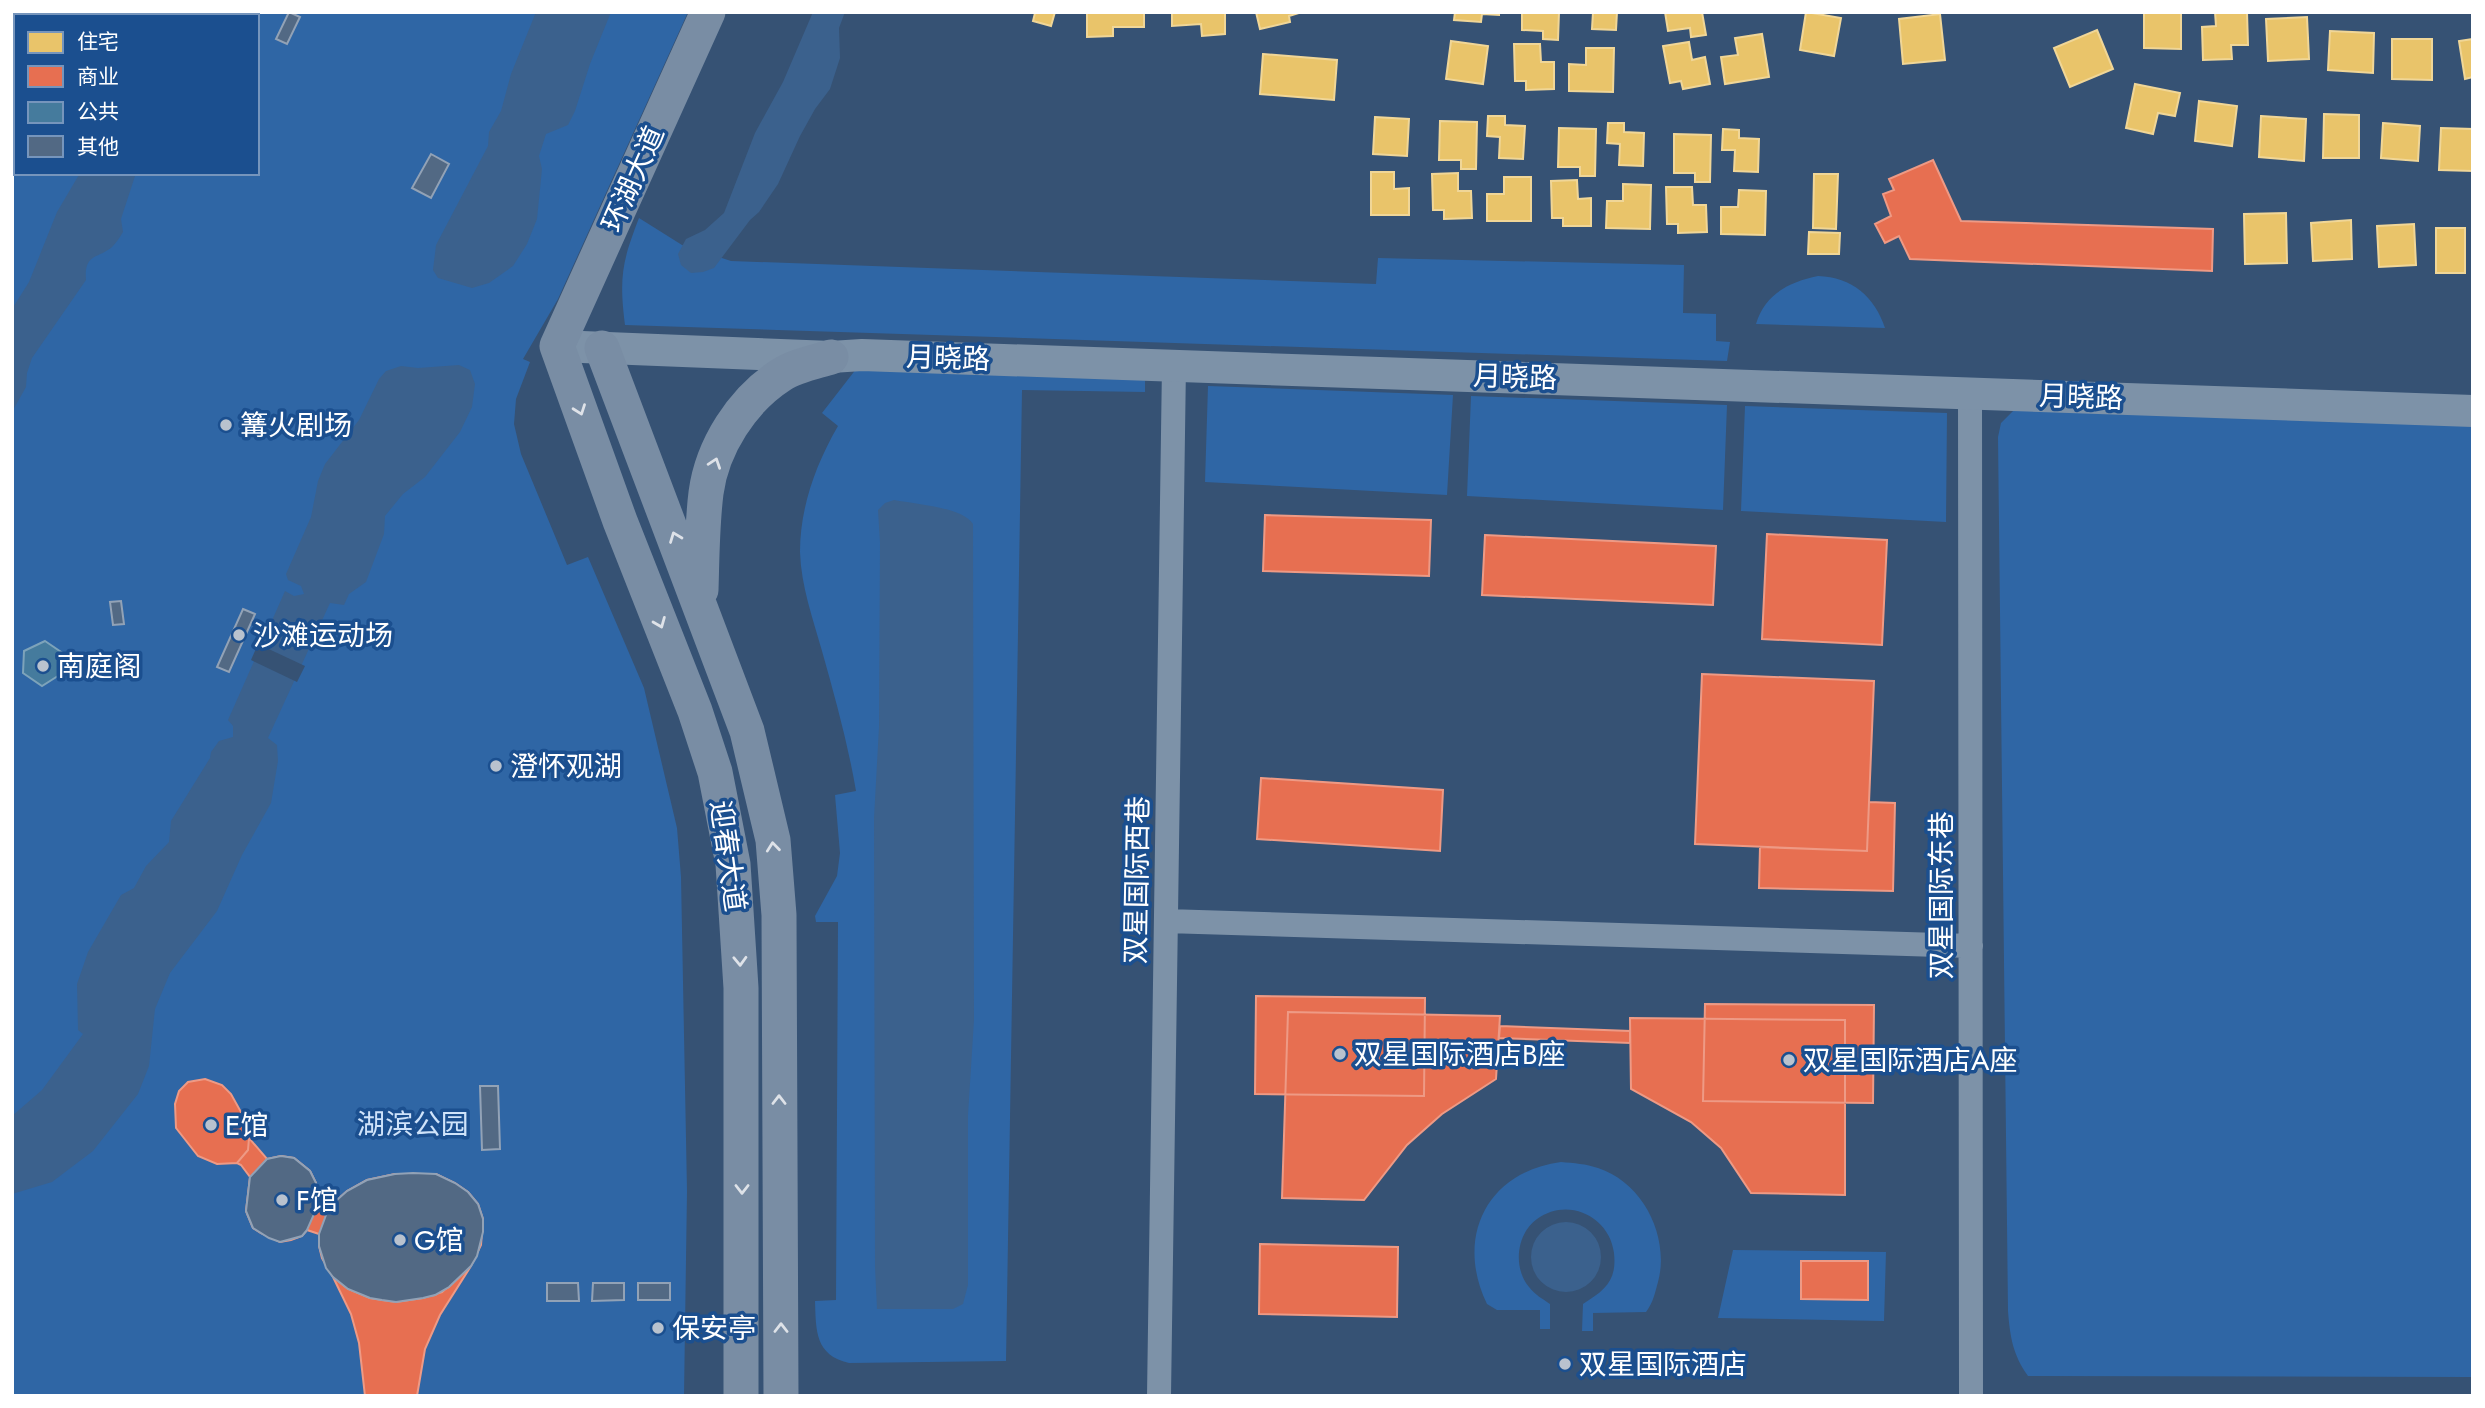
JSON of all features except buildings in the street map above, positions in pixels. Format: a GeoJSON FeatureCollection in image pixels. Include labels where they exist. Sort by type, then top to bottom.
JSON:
{"type":"FeatureCollection","features":[{"type":"Feature","properties":{"kind":"main road","name":"环湖大道"},"geometry":{"type":"LineString","coordinates":[[557,346],[708,12]]}},
{"type":"Feature","properties":{"kind":"main road","name":"迎春大道"},"geometry":{"type":"LineString","coordinates":[[557,346],[620,522],[695,711],[715,772],[733,864],[741,988],[741,1396]]}},
{"type":"Feature","properties":{"kind":"main road","name":"迎春大道"},"geometry":{"type":"LineString","coordinates":[[602,348],[747,731],[773,840],[779,915],[780,1396]]}},
{"type":"Feature","properties":{"kind":"main road"},"geometry":{"type":"LineString","coordinates":[[701,604],[706,491],[716,459],[732,424],[758,392],[783,374],[831,357]]}},
{"type":"Feature","properties":{"kind":"street","name":"月晓路"},"geometry":{"type":"LineString","coordinates":[[557,346],[2473,411]]}},
{"type":"Feature","properties":{"kind":"street","name":"双星国际西巷"},"geometry":{"type":"LineString","coordinates":[[1159,1396],[1174,365]]}},
{"type":"Feature","properties":{"kind":"street","name":"双星国际东巷"},"geometry":{"type":"LineString","coordinates":[[1970,393],[1971,1396]]}},
{"type":"Feature","properties":{"kind":"street"},"geometry":{"type":"LineString","coordinates":[[1166,921],[1971,946]]}},
{"type":"Feature","properties":{"kind":"green space","name":"湖滨公园"},"geometry":{"type":"Polygon","coordinates":[[[12,12],[688,12],[558,299],[523,359],[530,362],[516,399],[514,424],[521,454],[567,565],[588,557],[644,688],[677,828],[681,877],[687,1191],[684,1396],[12,1396],[12,12]]]}},
{"type":"Feature","properties":{"kind":"green space"},"geometry":{"type":"Polygon","coordinates":[[[639,218],[682,245],[731,261],[1376,284],[1378,258],[1684,265],[1683,313],[1716,314],[1716,341],[1730,342],[1727,361],[625,325],[623,270],[639,218]]]}},
{"type":"Feature","properties":{"kind":"green space"},"geometry":{"type":"Polygon","coordinates":[[[1818,276],[1841,280],[1860,291],[1875,307],[1885,328],[1756,324],[1772,297],[1788,286],[1818,276]]]}},
{"type":"Feature","properties":{"kind":"green space"},"geometry":{"type":"Polygon","coordinates":[[[860,364],[1141,375],[1145,381],[1145,392],[1022,390],[1006,1361],[849,1363],[829,1354],[817,1332],[815,1301],[836,1300],[838,922],[816,922],[815,916],[837,876],[840,853],[835,795],[856,791],[841,721],[805,590],[800,552],[806,502],[823,455],[838,426],[822,413],[860,364]]]}},
{"type":"Feature","properties":{"kind":"green space"},"geometry":{"type":"Polygon","coordinates":[[[1208,386],[1453,395],[1447,495],[1205,482],[1208,386]]]}},
{"type":"Feature","properties":{"kind":"green space"},"geometry":{"type":"Polygon","coordinates":[[[1471,396],[1727,405],[1723,510],[1467,496],[1471,396]]]}},
{"type":"Feature","properties":{"kind":"green space"},"geometry":{"type":"Polygon","coordinates":[[[1745,406],[1947,413],[1946,522],[1741,511],[1745,406]]]}},
{"type":"Feature","properties":{"kind":"green space"},"geometry":{"type":"Polygon","coordinates":[[[2015,409],[2473,425],[2473,1377],[2028,1376],[2019,1361],[2011,1337],[2008,1311],[1998,437],[2001,423],[2015,409]]]}},
{"type":"Feature","properties":{"kind":"green space"},"geometry":{"type":"Polygon","coordinates":[[[1561,1162],[1593,1167],[1614,1175],[1640,1199],[1650,1214],[1660,1248],[1661,1265],[1655,1294],[1646,1312],[1593,1313],[1593,1331],[1582,1331],[1583,1304],[1608,1284],[1614,1271],[1614,1253],[1605,1229],[1596,1220],[1574,1210],[1549,1212],[1537,1219],[1530,1225],[1521,1242],[1519,1261],[1524,1279],[1534,1292],[1550,1304],[1550,1329],[1540,1329],[1540,1310],[1497,1310],[1487,1304],[1478,1279],[1475,1255],[1477,1233],[1484,1212],[1496,1194],[1513,1179],[1535,1168],[1561,1162]]]}},
{"type":"Feature","properties":{"kind":"green space"},"geometry":{"type":"Polygon","coordinates":[[[1733,1250],[1886,1252],[1884,1321],[1718,1318],[1733,1250]]]}},
{"type":"Feature","properties":{"kind":"shaded area"},"geometry":{"type":"Polygon","coordinates":[[[536,12],[611,12],[568,125],[546,134],[539,156],[542,169],[537,219],[527,244],[513,266],[489,283],[472,288],[438,278],[433,270],[436,245],[488,146],[489,132],[501,111],[511,74],[536,12]]]}},
{"type":"Feature","properties":{"kind":"shaded area"},"geometry":{"type":"Polygon","coordinates":[[[813,12],[845,12],[839,28],[840,58],[830,89],[815,109],[778,184],[759,212],[714,268],[691,273],[681,265],[678,254],[686,239],[705,230],[724,213],[755,133],[783,82],[813,12]]]}},
{"type":"Feature","properties":{"kind":"shaded area"},"geometry":{"type":"Polygon","coordinates":[[[79,175],[135,175],[121,219],[123,232],[112,247],[93,258],[87,265],[86,280],[32,358],[26,387],[12,412],[12,309],[29,282],[57,212],[79,175]]]}},
{"type":"Feature","properties":{"kind":"shaded area"},"geometry":{"type":"Polygon","coordinates":[[[459,365],[470,370],[475,384],[472,407],[460,432],[425,477],[403,494],[385,516],[384,534],[366,582],[349,594],[344,605],[330,603],[268,738],[277,745],[278,761],[271,803],[242,855],[217,911],[170,973],[155,1009],[149,1066],[138,1094],[93,1151],[52,1182],[12,1194],[12,1116],[42,1090],[83,1034],[78,1030],[77,984],[88,952],[121,895],[134,888],[146,866],[169,842],[171,821],[210,758],[211,752],[219,741],[233,737],[233,726],[228,720],[285,591],[294,596],[304,594],[301,586],[288,580],[286,574],[311,517],[318,481],[325,464],[359,420],[379,379],[386,371],[401,366],[418,368],[459,365]]]}},
{"type":"Feature","properties":{"kind":"shaded area"},"geometry":{"type":"Polygon","coordinates":[[[894,500],[949,510],[968,518],[973,524],[974,1020],[968,1115],[968,1285],[963,1304],[953,1309],[877,1309],[874,818],[879,727],[878,510],[885,503],[894,500]]]}},
{"type":"Feature","properties":{"kind":"shaded area"},"geometry":{"type":"Polygon","coordinates":[[[1566,1222],[1591,1232],[1601,1257],[1591,1282],[1566,1292],[1541,1282],[1531,1257],[1541,1232],[1566,1222]]]}},
{"type":"Feature","properties":{"kind":"pier"},"geometry":{"type":"Polygon","coordinates":[[[258,644],[305,666],[297,682],[251,660],[258,644]]]}},
{"type":"Feature","properties":{"kind":"place","name":"篝火剧场"},"geometry":{"type":"Point","coordinates":[226,425]}},
{"type":"Feature","properties":{"kind":"place","name":"沙滩运动场"},"geometry":{"type":"Point","coordinates":[239,635]}},
{"type":"Feature","properties":{"kind":"place","name":"南庭阁"},"geometry":{"type":"Point","coordinates":[43,666]}},
{"type":"Feature","properties":{"kind":"place","name":"澄怀观湖"},"geometry":{"type":"Point","coordinates":[496,766]}},
{"type":"Feature","properties":{"kind":"place","name":"双星国际酒店B座"},"geometry":{"type":"Point","coordinates":[1340,1054]}},
{"type":"Feature","properties":{"kind":"place","name":"双星国际酒店A座"},"geometry":{"type":"Point","coordinates":[1789,1060]}},
{"type":"Feature","properties":{"kind":"place","name":"E馆"},"geometry":{"type":"Point","coordinates":[211,1125]}},
{"type":"Feature","properties":{"kind":"place","name":"F馆"},"geometry":{"type":"Point","coordinates":[282,1200]}},
{"type":"Feature","properties":{"kind":"place","name":"G馆"},"geometry":{"type":"Point","coordinates":[400,1240]}},
{"type":"Feature","properties":{"kind":"place","name":"保安亭"},"geometry":{"type":"Point","coordinates":[658,1328]}},
{"type":"Feature","properties":{"kind":"place","name":"双星国际酒店"},"geometry":{"type":"Point","coordinates":[1565,1364]}}]}
